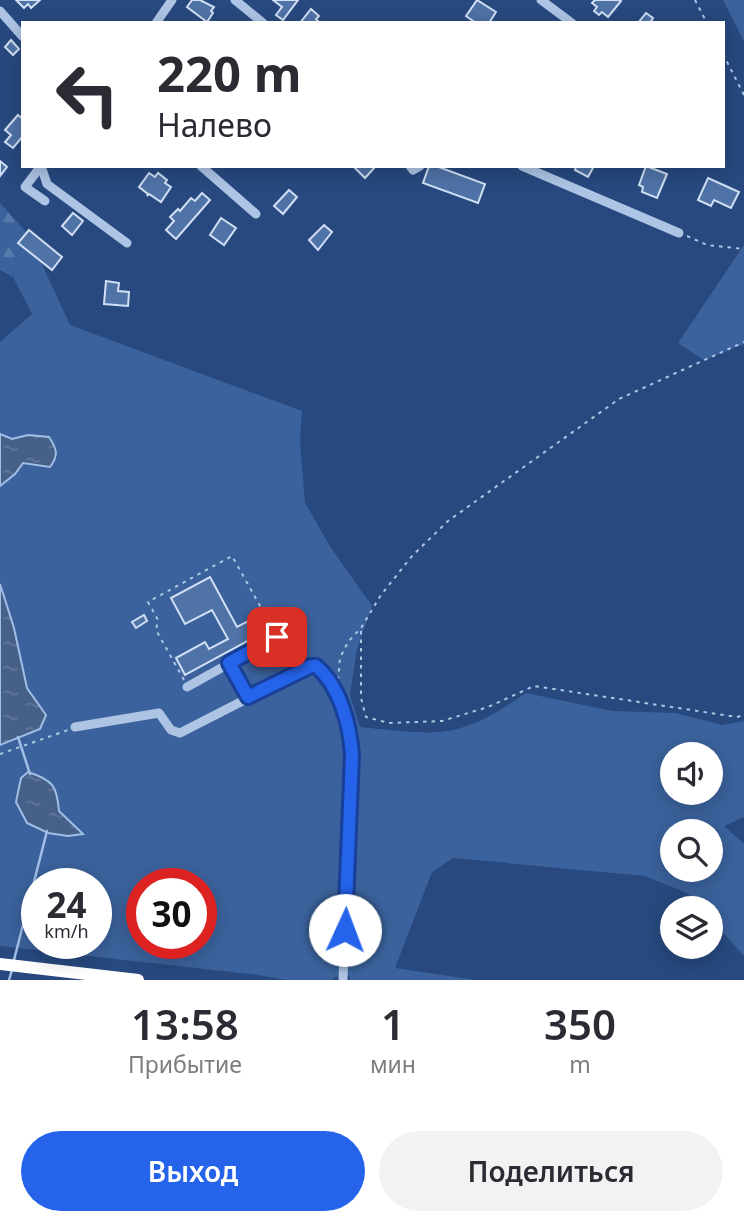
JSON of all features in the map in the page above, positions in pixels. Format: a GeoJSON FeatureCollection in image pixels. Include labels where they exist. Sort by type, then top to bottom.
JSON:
{"type":"FeatureCollection","features":[{"type":"Feature","properties":{"kind":"highway"},"geometry":{"type":"LineString","coordinates":[[9,965],[138,980]]}},
{"type":"Feature","properties":{"kind":"street"},"geometry":{"type":"LineString","coordinates":[[157,21],[172,0]]}},
{"type":"Feature","properties":{"kind":"street"},"geometry":{"type":"LineString","coordinates":[[235,0],[261,21]]}},
{"type":"Feature","properties":{"kind":"street"},"geometry":{"type":"LineString","coordinates":[[541,0],[569,21]]}},
{"type":"Feature","properties":{"kind":"street"},"geometry":{"type":"LineString","coordinates":[[0,11],[21,35]]}},
{"type":"Feature","properties":{"kind":"street"},"geometry":{"type":"LineString","coordinates":[[39,168],[25,187],[45,201]]}},
{"type":"Feature","properties":{"kind":"street"},"geometry":{"type":"LineString","coordinates":[[42,168],[47,184],[127,243]]}},
{"type":"Feature","properties":{"kind":"street"},"geometry":{"type":"LineString","coordinates":[[203,168],[256,214]]}},
{"type":"Feature","properties":{"kind":"street"},"geometry":{"type":"LineString","coordinates":[[527,168],[679,233]]}},
{"type":"Feature","properties":{"kind":"street"},"geometry":{"type":"LineString","coordinates":[[187,687],[277,637]]}},
{"type":"Feature","properties":{"kind":"street"},"geometry":{"type":"LineString","coordinates":[[229,663],[248,697]]}},
{"type":"Feature","properties":{"kind":"street"},"geometry":{"type":"LineString","coordinates":[[75,727],[159,713],[171,730],[180,733],[248,697],[316,666],[334,691],[345,715],[352,755],[343,980]]}},
{"type":"Feature","properties":{"kind":"path"},"geometry":{"type":"LineString","coordinates":[[695,0],[705,21]]}},
{"type":"Feature","properties":{"kind":"path"},"geometry":{"type":"LineString","coordinates":[[725,58],[744,95]]}},
{"type":"Feature","properties":{"kind":"path"},"geometry":{"type":"LineString","coordinates":[[679,233],[707,245],[744,249]]}},
{"type":"Feature","properties":{"kind":"path"},"geometry":{"type":"LineString","coordinates":[[339,688],[340,658],[348,642],[412,556],[448,521],[619,398],[744,342]]}},
{"type":"Feature","properties":{"kind":"path"},"geometry":{"type":"LineString","coordinates":[[187,687],[156,630],[158,620],[148,603],[232,556],[277,637]]}},
{"type":"Feature","properties":{"kind":"path"},"geometry":{"type":"LineString","coordinates":[[361,628],[360,698],[366,717],[389,723],[442,721],[488,707],[534,686],[737,717],[744,715]]}},
{"type":"Feature","properties":{"kind":"path"},"geometry":{"type":"LineString","coordinates":[[0,754],[75,727]]}},
{"type":"Feature","properties":{"kind":"green space"},"geometry":{"type":"Polygon","coordinates":[[[723,0],[744,0],[744,41],[723,0]]]}},
{"type":"Feature","properties":{"kind":"green space"},"geometry":{"type":"Polygon","coordinates":[[[0,203],[28,234],[16,257],[13,277],[0,270],[0,203]]]}},
{"type":"Feature","properties":{"kind":"green space"},"geometry":{"type":"Polygon","coordinates":[[[28,234],[70,325],[302,411],[300,441],[305,503],[331,548],[372,606],[357,649],[350,695],[360,727],[444,732],[482,720],[526,693],[612,711],[676,713],[722,725],[744,721],[744,817],[724,826],[744,844],[744,956],[723,932],[723,896],[690,896],[645,876],[453,858],[432,872],[395,968],[476,980],[350,980],[349,976],[335,977],[333,980],[286,980],[112,959],[112,868],[21,868],[21,948],[0,946],[0,745],[40,729],[45,715],[27,689],[14,628],[0,584],[0,486],[15,474],[23,463],[41,466],[57,458],[57,448],[49,437],[28,435],[12,439],[0,434],[0,342],[32,314],[13,277],[16,257],[28,234]],[[57,793],[27,823],[53,833],[82,834],[59,811],[57,793]]]}},
{"type":"Feature","properties":{"kind":"green space"},"geometry":{"type":"Polygon","coordinates":[[[744,245],[744,344],[704,360],[678,343],[744,245]]]}},
{"type":"Feature","properties":{"kind":"water"},"geometry":{"type":"Polygon","coordinates":[[[0,434],[12,439],[28,435],[49,437],[56,452],[53,463],[50,467],[23,463],[15,474],[0,486],[0,434]]]}},
{"type":"Feature","properties":{"kind":"water"},"geometry":{"type":"Polygon","coordinates":[[[0,584],[14,628],[27,688],[46,715],[40,729],[0,745],[0,584]]]}},
{"type":"Feature","properties":{"kind":"water"},"geometry":{"type":"Polygon","coordinates":[[[28,772],[52,785],[57,795],[59,811],[83,834],[68,836],[48,833],[27,823],[16,802],[21,778],[28,772]]]}},
{"type":"Feature","properties":{"kind":"building"},"geometry":{"type":"Polygon","coordinates":[[[16,0],[40,0],[31,8],[28,4],[24,8],[16,0]]]}},
{"type":"Feature","properties":{"kind":"building"},"geometry":{"type":"Polygon","coordinates":[[[192,0],[200,0],[214,7],[211,11],[213,13],[206,21],[187,7],[192,0]]]}},
{"type":"Feature","properties":{"kind":"building"},"geometry":{"type":"Polygon","coordinates":[[[273,0],[298,0],[283,20],[276,15],[282,7],[273,0]]]}},
{"type":"Feature","properties":{"kind":"building"},"geometry":{"type":"Polygon","coordinates":[[[477,0],[496,12],[490,21],[473,21],[466,16],[477,0]]]}},
{"type":"Feature","properties":{"kind":"building"},"geometry":{"type":"Polygon","coordinates":[[[595,0],[621,1],[608,17],[602,12],[599,15],[594,11],[597,7],[592,3],[595,0]]]}},
{"type":"Feature","properties":{"kind":"building"},"geometry":{"type":"Polygon","coordinates":[[[311,9],[319,16],[316,19],[318,21],[302,21],[311,9]]]}},
{"type":"Feature","properties":{"kind":"building"},"geometry":{"type":"Polygon","coordinates":[[[646,13],[653,18],[651,21],[640,21],[646,13]]]}},
{"type":"Feature","properties":{"kind":"building"},"geometry":{"type":"Polygon","coordinates":[[[11,40],[19,49],[13,55],[5,47],[11,40]]]}},
{"type":"Feature","properties":{"kind":"building"},"geometry":{"type":"Polygon","coordinates":[[[18,115],[21,117],[21,138],[13,148],[5,142],[11,135],[5,130],[18,115]]]}},
{"type":"Feature","properties":{"kind":"building"},"geometry":{"type":"Polygon","coordinates":[[[0,161],[7,167],[0,176],[0,161]]]}},
{"type":"Feature","properties":{"kind":"building"},"geometry":{"type":"Polygon","coordinates":[[[355,168],[374,168],[365,178],[355,168]]]}},
{"type":"Feature","properties":{"kind":"building"},"geometry":{"type":"Polygon","coordinates":[[[428,168],[441,168],[485,184],[478,203],[423,183],[428,168]]]}},
{"type":"Feature","properties":{"kind":"building"},"geometry":{"type":"Polygon","coordinates":[[[576,168],[593,168],[588,177],[576,168]]]}},
{"type":"Feature","properties":{"kind":"building"},"geometry":{"type":"Polygon","coordinates":[[[645,168],[667,174],[657,198],[642,192],[643,187],[639,185],[645,168]]]}},
{"type":"Feature","properties":{"kind":"building"},"geometry":{"type":"Polygon","coordinates":[[[149,173],[155,177],[158,173],[171,187],[161,202],[149,194],[147,196],[139,187],[149,173]]]}},
{"type":"Feature","properties":{"kind":"building"},"geometry":{"type":"Polygon","coordinates":[[[708,178],[739,192],[731,208],[714,200],[711,206],[698,200],[708,178]]]}},
{"type":"Feature","properties":{"kind":"building"},"geometry":{"type":"Polygon","coordinates":[[[289,190],[297,197],[283,214],[274,206],[289,190]]]}},
{"type":"Feature","properties":{"kind":"building"},"geometry":{"type":"Polygon","coordinates":[[[202,193],[210,200],[176,239],[166,230],[174,221],[170,217],[178,209],[180,211],[191,198],[195,201],[202,193]]]}},
{"type":"Feature","properties":{"kind":"building"},"geometry":{"type":"Polygon","coordinates":[[[73,213],[83,221],[72,235],[62,226],[73,213]]]}},
{"type":"Feature","properties":{"kind":"building"},"geometry":{"type":"Polygon","coordinates":[[[221,218],[236,228],[224,245],[210,235],[221,218]]]}},
{"type":"Feature","properties":{"kind":"building"},"geometry":{"type":"Polygon","coordinates":[[[324,225],[332,232],[318,250],[309,240],[324,225]]]}},
{"type":"Feature","properties":{"kind":"building"},"geometry":{"type":"Polygon","coordinates":[[[29,230],[62,257],[52,270],[18,243],[29,230]]]}},
{"type":"Feature","properties":{"kind":"building"},"geometry":{"type":"Polygon","coordinates":[[[106,281],[119,283],[118,291],[129,292],[128,306],[104,304],[106,281]]]}},
{"type":"Feature","properties":{"kind":"building"},"geometry":{"type":"Polygon","coordinates":[[[210,577],[237,627],[258,616],[266,631],[185,675],[176,658],[205,642],[209,649],[228,639],[212,610],[185,624],[171,598],[210,577]]]}},
{"type":"Feature","properties":{"kind":"building"},"geometry":{"type":"Polygon","coordinates":[[[144,615],[147,621],[136,628],[132,622],[144,615]]]}},
{"type":"Feature","properties":{"kind":"waterway"},"geometry":{"type":"LineString","coordinates":[[18,737],[30,774]]}},
{"type":"Feature","properties":{"kind":"waterway"},"geometry":{"type":"LineString","coordinates":[[14,960],[47,831]]}},
{"type":"Feature","properties":{"kind":"waterway"},"geometry":{"type":"LineString","coordinates":[[9,980],[12,970]]}},
{"type":"Feature","properties":{"kind":"route"},"geometry":{"type":"LineString","coordinates":[[277,637],[229,663],[248,697],[316,666],[334,691],[345,715],[352,755],[345,930]]}}]}
